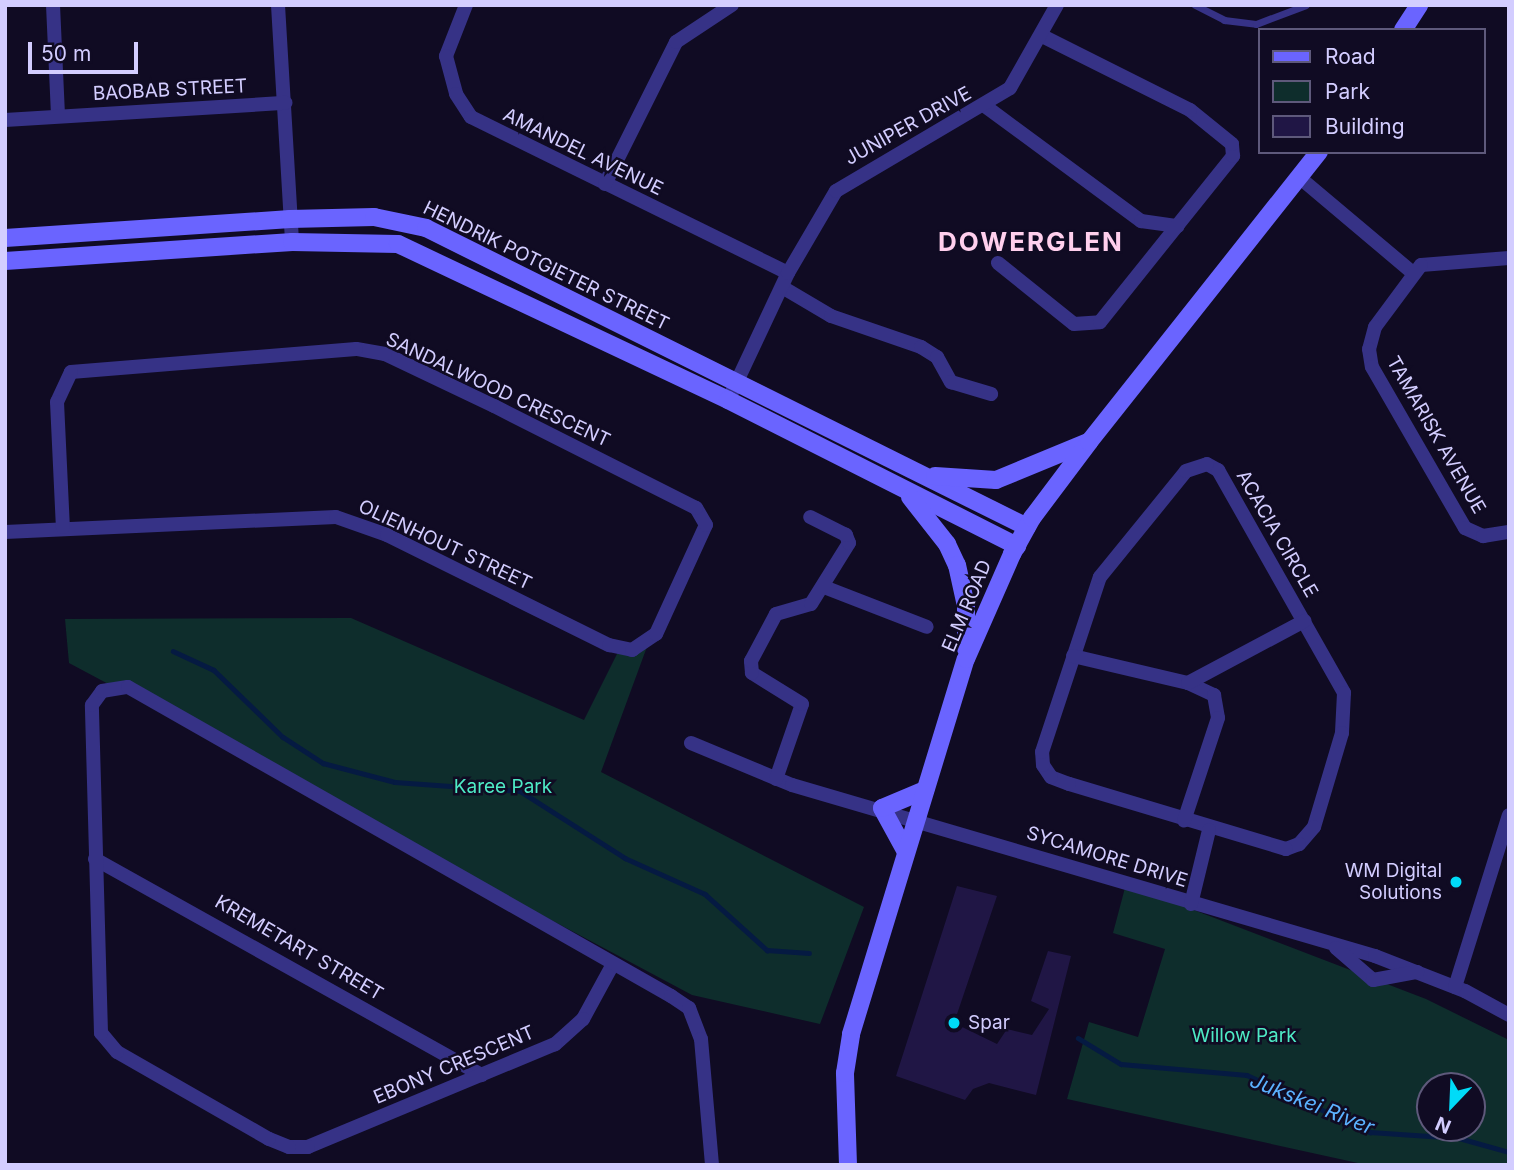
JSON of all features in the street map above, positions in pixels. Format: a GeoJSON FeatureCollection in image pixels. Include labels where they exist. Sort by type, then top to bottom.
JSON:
{"type":"FeatureCollection","features":[{"type":"Feature","properties":{"kind":"street"},"geometry":{"type":"LineString","coordinates":[[52,5],[58,115]]}},
{"type":"Feature","properties":{"kind":"street"},"geometry":{"type":"LineString","coordinates":[[278,5],[292,242]]}},
{"type":"Feature","properties":{"kind":"street","name":"AMANDEL AVENUE"},"geometry":{"type":"LineString","coordinates":[[466,5],[446,55],[466,113],[788,273]]}},
{"type":"Feature","properties":{"kind":"street"},"geometry":{"type":"LineString","coordinates":[[605,184],[676,42],[732,5]]}},
{"type":"Feature","properties":{"kind":"street","name":"JUNIPER DRIVE"},"geometry":{"type":"LineString","coordinates":[[728,400],[788,273],[826,205],[849,180],[985,106],[1017,82],[1057,5]]}},
{"type":"Feature","properties":{"kind":"street"},"geometry":{"type":"LineString","coordinates":[[1403,28],[1407,5]]}},
{"type":"Feature","properties":{"kind":"street"},"geometry":{"type":"LineString","coordinates":[[1404,28],[1419,5]]}},
{"type":"Feature","properties":{"kind":"street"},"geometry":{"type":"LineString","coordinates":[[998,263],[1060,315],[1092,325],[1230,166],[1232,144],[1190,110],[1042,36]]}},
{"type":"Feature","properties":{"kind":"street","name":"BAOBAB STREET"},"geometry":{"type":"LineString","coordinates":[[5,120],[285,103]]}},
{"type":"Feature","properties":{"kind":"street"},"geometry":{"type":"LineString","coordinates":[[985,106],[1141,221],[1151,238],[1151,256]]}},
{"type":"Feature","properties":{"kind":"street","name":"ELM ROAD"},"geometry":{"type":"LineString","coordinates":[[848,1165],[845,1073],[851,1034],[966,659],[1017,545],[1027,527],[1090,442],[1317,154]]}},
{"type":"Feature","properties":{"kind":"street"},"geometry":{"type":"LineString","coordinates":[[1299,177],[1412,272],[1434,261],[1509,257]]}},
{"type":"Feature","properties":{"kind":"street","name":"HENDRIK POTGIETER STREET"},"geometry":{"type":"LineString","coordinates":[[5,238],[290,219],[374,218],[426,228],[1027,527]]}},
{"type":"Feature","properties":{"kind":"street"},"geometry":{"type":"LineString","coordinates":[[1141,221],[1178,226]]}},
{"type":"Feature","properties":{"kind":"street"},"geometry":{"type":"LineString","coordinates":[[5,261],[292,242],[370,240],[420,251],[728,400],[1017,545]]}},
{"type":"Feature","properties":{"kind":"street","name":"TAMARISK AVENUE"},"geometry":{"type":"LineString","coordinates":[[1412,272],[1375,327],[1370,358],[1465,527],[1482,536],[1509,531]]}},
{"type":"Feature","properties":{"kind":"street"},"geometry":{"type":"LineString","coordinates":[[782,288],[831,316],[921,347],[937,357],[951,382],[991,394]]}},
{"type":"Feature","properties":{"kind":"street","name":"SANDALWOOD CRESCENT"},"geometry":{"type":"LineString","coordinates":[[63,527],[57,402],[71,372],[318,351],[374,351],[494,406],[702,514],[706,525],[702,541],[648,643]]}},
{"type":"Feature","properties":{"kind":"street"},"geometry":{"type":"LineString","coordinates":[[902,466],[955,480],[996,480],[1090,442]]}},
{"type":"Feature","properties":{"kind":"street","name":"ACACIA CIRCLE"},"geometry":{"type":"LineString","coordinates":[[1207,464],[1218,470],[1336,674],[1346,715],[1314,827],[1299,844],[1286,849],[1209,830],[1046,772],[1042,752],[1073,656],[1100,578],[1186,471],[1207,464]]}},
{"type":"Feature","properties":{"kind":"street"},"geometry":{"type":"LineString","coordinates":[[902,488],[936,527],[957,565],[966,606],[966,659]]}},
{"type":"Feature","properties":{"kind":"street","name":"OLIENHOUT STREET"},"geometry":{"type":"LineString","coordinates":[[5,532],[63,527],[337,517],[387,535],[617,648],[632,650],[648,643]]}},
{"type":"Feature","properties":{"kind":"street"},"geometry":{"type":"LineString","coordinates":[[776,779],[802,704],[759,679],[750,666],[776,614],[806,609],[824,587],[848,538],[810,517]]}},
{"type":"Feature","properties":{"kind":"street"},"geometry":{"type":"LineString","coordinates":[[824,587],[928,627]]}},
{"type":"Feature","properties":{"kind":"street"},"geometry":{"type":"LineString","coordinates":[[1188,682],[1304,621]]}},
{"type":"Feature","properties":{"kind":"street"},"geometry":{"type":"LineString","coordinates":[[1073,656],[1188,682],[1214,695],[1219,718],[1185,821]]}},
{"type":"Feature","properties":{"kind":"street","name":"EBONY CRESCENT"},"geometry":{"type":"LineString","coordinates":[[122,686],[613,964],[568,1037],[308,1147],[289,1147],[269,1139],[117,1052],[101,1033],[89,718],[102,691],[122,686]]}},
{"type":"Feature","properties":{"kind":"street","name":"SYCAMORE DRIVE"},"geometry":{"type":"LineString","coordinates":[[691,743],[776,779],[916,817],[1417,972],[1455,987],[1509,1015]]}},
{"type":"Feature","properties":{"kind":"street"},"geometry":{"type":"LineString","coordinates":[[906,852],[882,808],[925,790]]}},
{"type":"Feature","properties":{"kind":"street"},"geometry":{"type":"LineString","coordinates":[[1455,987],[1509,816]]}},
{"type":"Feature","properties":{"kind":"street"},"geometry":{"type":"LineString","coordinates":[[1191,904],[1209,830]]}},
{"type":"Feature","properties":{"kind":"street","name":"KREMETART STREET"},"geometry":{"type":"LineString","coordinates":[[95,859],[482,1074]]}},
{"type":"Feature","properties":{"kind":"street"},"geometry":{"type":"LineString","coordinates":[[1336,948],[1373,980],[1417,972]]}},
{"type":"Feature","properties":{"kind":"street"},"geometry":{"type":"LineString","coordinates":[[613,964],[695,1016],[712,1165]]}},
{"type":"Feature","properties":{"kind":"lane"},"geometry":{"type":"LineString","coordinates":[[1195,5],[1224,20],[1256,24],[1306,5]]}},
{"type":"Feature","properties":{"kind":"green space","name":"Karee Park"},"geometry":{"type":"Polygon","coordinates":[[[351,618],[584,720],[618,652],[648,644],[601,772],[864,907],[820,1024],[692,995],[69,663],[65,619],[351,618]]]}},
{"type":"Feature","properties":{"kind":"green space","name":"Willow Park"},"geometry":{"type":"Polygon","coordinates":[[[1126,884],[1426,999],[1509,1040],[1509,1165],[1367,1165],[1067,1099],[1089,1022],[1138,1037],[1165,949],[1113,933],[1126,884]]]}},
{"type":"Feature","properties":{"kind":"building"},"geometry":{"type":"Polygon","coordinates":[[[957,886],[997,896],[954,1023],[997,1044],[1007,1029],[1032,1035],[1049,1009],[1031,1001],[1048,951],[1071,956],[1036,1095],[989,1083],[973,1089],[965,1100],[896,1076],[957,886]]]}},
{"type":"Feature","properties":{"kind":"waterway","name":"Jukskei River"},"geometry":{"type":"LineString","coordinates":[[173,651],[214,670],[283,737],[323,763],[395,782],[520,791],[625,858],[705,894],[767,950],[809,953]]}},
{"type":"Feature","properties":{"kind":"waterway","name":"Jukskei River"},"geometry":{"type":"LineString","coordinates":[[1078,1038],[1121,1064],[1247,1075],[1370,1132],[1459,1138],[1509,1152]]}},
{"type":"Feature","properties":{"kind":"place","name":"WM Digital Solutions"},"geometry":{"type":"Point","coordinates":[1456,882]}},
{"type":"Feature","properties":{"kind":"place","name":"Spar"},"geometry":{"type":"Point","coordinates":[954,1023]}},
{"type":"Feature","properties":{"kind":"district","name":"DOWERGLEN"},"geometry":{"type":"Point","coordinates":[1031,242]}}]}
